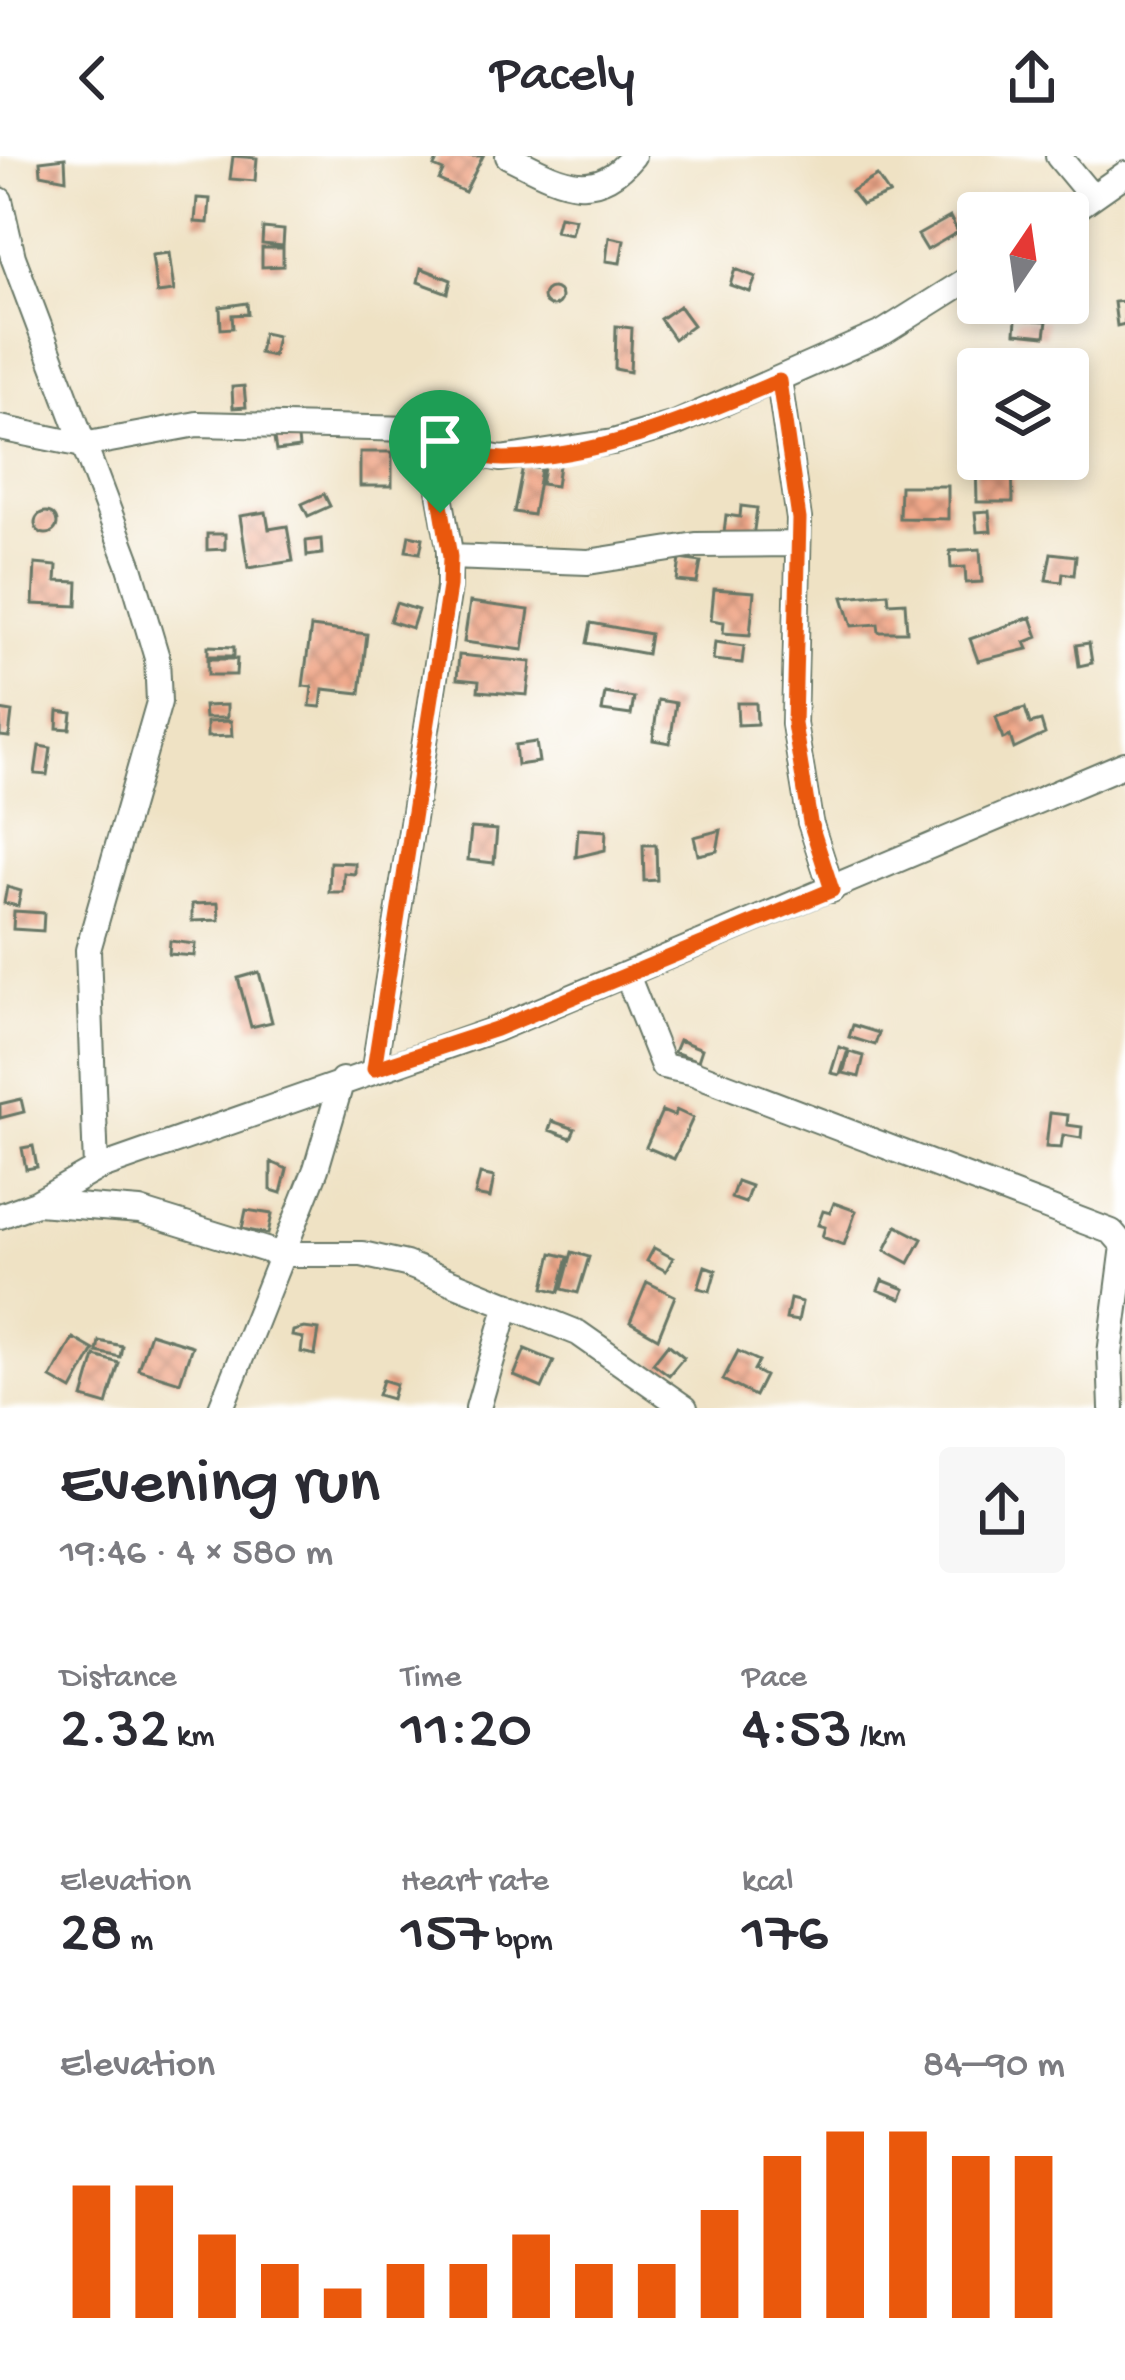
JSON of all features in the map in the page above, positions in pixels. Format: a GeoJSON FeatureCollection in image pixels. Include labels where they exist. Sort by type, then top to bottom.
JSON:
{"type":"FeatureCollection","features":[{"type":"Feature","properties":{"kind":"street"},"geometry":{"type":"LineString","coordinates":[[508,156],[586,188],[603,184],[633,156]]}},
{"type":"Feature","properties":{"kind":"street"},"geometry":{"type":"LineString","coordinates":[[1058,156],[1092,197]]}},
{"type":"Feature","properties":{"kind":"street"},"geometry":{"type":"LineString","coordinates":[[1089,199],[1125,173]]}},
{"type":"Feature","properties":{"kind":"street"},"geometry":{"type":"LineString","coordinates":[[0,200],[13,257],[157,658],[159,702],[88,950],[96,1169]]}},
{"type":"Feature","properties":{"kind":"street"},"geometry":{"type":"LineString","coordinates":[[0,428],[83,445],[227,424],[414,429],[431,444],[501,459],[560,452],[675,424],[779,381],[884,332],[957,286]]}},
{"type":"Feature","properties":{"kind":"street"},"geometry":{"type":"LineString","coordinates":[[779,381],[799,519],[795,544],[796,742],[810,822],[832,890]]}},
{"type":"Feature","properties":{"kind":"street"},"geometry":{"type":"LineString","coordinates":[[374,1069],[450,557],[431,444]]}},
{"type":"Feature","properties":{"kind":"street"},"geometry":{"type":"LineString","coordinates":[[450,557],[588,562],[696,545],[795,544]]}},
{"type":"Feature","properties":{"kind":"street"},"geometry":{"type":"LineString","coordinates":[[0,1216],[36,1203],[96,1169],[496,1029],[1125,764]]}},
{"type":"Feature","properties":{"kind":"street"},"geometry":{"type":"LineString","coordinates":[[627,975],[663,1066],[692,1072],[1112,1232],[1124,1246],[1110,1354],[1112,1408]]}},
{"type":"Feature","properties":{"kind":"street"},"geometry":{"type":"LineString","coordinates":[[220,1408],[316,1168],[342,1080]]}},
{"type":"Feature","properties":{"kind":"street"},"geometry":{"type":"LineString","coordinates":[[36,1203],[140,1211],[279,1254],[384,1259],[578,1333],[686,1408]]}},
{"type":"Feature","properties":{"kind":"street"},"geometry":{"type":"LineString","coordinates":[[478,1408],[508,1304]]}},
{"type":"Feature","properties":{"kind":"building"},"geometry":{"type":"Polygon","coordinates":[[[233,156],[257,158],[255,181],[230,179],[233,156]]]}},
{"type":"Feature","properties":{"kind":"building"},"geometry":{"type":"Polygon","coordinates":[[[439,156],[483,156],[465,192],[439,180],[443,171],[434,167],[439,156]]]}},
{"type":"Feature","properties":{"kind":"building"},"geometry":{"type":"Polygon","coordinates":[[[65,158],[66,179],[41,174],[40,161],[65,158]]]}},
{"type":"Feature","properties":{"kind":"building"},"geometry":{"type":"Polygon","coordinates":[[[877,176],[889,194],[862,205],[851,191],[877,176]]]}},
{"type":"Feature","properties":{"kind":"building"},"geometry":{"type":"Polygon","coordinates":[[[197,198],[210,199],[208,223],[195,222],[197,198]]]}},
{"type":"Feature","properties":{"kind":"building"},"geometry":{"type":"Polygon","coordinates":[[[559,216],[575,219],[571,234],[555,231],[559,216]]]}},
{"type":"Feature","properties":{"kind":"building"},"geometry":{"type":"Polygon","coordinates":[[[950,217],[957,230],[927,250],[918,235],[950,217]]]}},
{"type":"Feature","properties":{"kind":"building"},"geometry":{"type":"Polygon","coordinates":[[[263,228],[284,230],[283,246],[262,244],[263,228]]]}},
{"type":"Feature","properties":{"kind":"building"},"geometry":{"type":"Polygon","coordinates":[[[609,237],[624,240],[620,263],[606,261],[609,237]]]}},
{"type":"Feature","properties":{"kind":"building"},"geometry":{"type":"Polygon","coordinates":[[[262,248],[283,248],[283,266],[262,267],[262,248]]]}},
{"type":"Feature","properties":{"kind":"building"},"geometry":{"type":"Polygon","coordinates":[[[169,253],[174,291],[157,293],[152,255],[169,253]]]}},
{"type":"Feature","properties":{"kind":"building"},"geometry":{"type":"Polygon","coordinates":[[[421,268],[451,280],[448,293],[418,282],[421,268]]]}},
{"type":"Feature","properties":{"kind":"building"},"geometry":{"type":"Polygon","coordinates":[[[735,269],[756,277],[750,292],[730,285],[735,269]]]}},
{"type":"Feature","properties":{"kind":"building"},"geometry":{"type":"Polygon","coordinates":[[[552,288],[561,297],[552,306],[543,297],[552,288]]]}},
{"type":"Feature","properties":{"kind":"building"},"geometry":{"type":"Polygon","coordinates":[[[1125,301],[1125,324],[1117,326],[1114,302],[1125,301]]]}},
{"type":"Feature","properties":{"kind":"building"},"geometry":{"type":"Polygon","coordinates":[[[247,303],[248,314],[232,315],[233,328],[221,329],[220,307],[247,303]]]}},
{"type":"Feature","properties":{"kind":"building"},"geometry":{"type":"Polygon","coordinates":[[[679,306],[693,325],[674,339],[660,319],[679,306]]]}},
{"type":"Feature","properties":{"kind":"building"},"geometry":{"type":"Polygon","coordinates":[[[1016,324],[1047,324],[1045,336],[1015,333],[1016,324]]]}},
{"type":"Feature","properties":{"kind":"building"},"geometry":{"type":"Polygon","coordinates":[[[616,326],[632,328],[630,372],[615,369],[616,326]]]}},
{"type":"Feature","properties":{"kind":"building"},"geometry":{"type":"Polygon","coordinates":[[[263,333],[277,336],[273,356],[259,353],[263,333]]]}},
{"type":"Feature","properties":{"kind":"building"},"geometry":{"type":"Polygon","coordinates":[[[244,386],[246,407],[233,408],[232,387],[244,386]]]}},
{"type":"Feature","properties":{"kind":"building"},"geometry":{"type":"Polygon","coordinates":[[[297,429],[299,448],[276,451],[273,433],[297,429]]]}},
{"type":"Feature","properties":{"kind":"building"},"geometry":{"type":"Polygon","coordinates":[[[360,452],[392,452],[392,486],[360,486],[360,452]]]}},
{"type":"Feature","properties":{"kind":"building"},"geometry":{"type":"Polygon","coordinates":[[[545,463],[559,465],[556,486],[541,484],[545,463]]]}},
{"type":"Feature","properties":{"kind":"building"},"geometry":{"type":"Polygon","coordinates":[[[523,466],[541,469],[533,515],[514,512],[523,466]]]}},
{"type":"Feature","properties":{"kind":"building"},"geometry":{"type":"Polygon","coordinates":[[[976,480],[1012,480],[1013,502],[977,502],[976,480]]]}},
{"type":"Feature","properties":{"kind":"building"},"geometry":{"type":"Polygon","coordinates":[[[900,486],[948,486],[948,519],[899,518],[900,486]]]}},
{"type":"Feature","properties":{"kind":"building"},"geometry":{"type":"Polygon","coordinates":[[[324,494],[330,506],[308,516],[302,504],[324,494]]]}},
{"type":"Feature","properties":{"kind":"building"},"geometry":{"type":"Polygon","coordinates":[[[741,506],[757,508],[753,537],[724,533],[726,515],[740,517],[741,506]]]}},
{"type":"Feature","properties":{"kind":"building"},"geometry":{"type":"Polygon","coordinates":[[[989,511],[991,531],[977,532],[975,512],[989,511]]]}},
{"type":"Feature","properties":{"kind":"building"},"geometry":{"type":"Polygon","coordinates":[[[46,512],[57,523],[46,534],[35,523],[46,512]]]}},
{"type":"Feature","properties":{"kind":"building"},"geometry":{"type":"Polygon","coordinates":[[[266,512],[269,529],[287,526],[293,561],[248,568],[240,516],[266,512]]]}},
{"type":"Feature","properties":{"kind":"building"},"geometry":{"type":"Polygon","coordinates":[[[207,534],[225,534],[225,549],[207,550],[207,534]]]}},
{"type":"Feature","properties":{"kind":"building"},"geometry":{"type":"Polygon","coordinates":[[[409,535],[423,538],[420,553],[406,551],[409,535]]]}},
{"type":"Feature","properties":{"kind":"building"},"geometry":{"type":"Polygon","coordinates":[[[321,539],[322,554],[307,556],[306,541],[321,539]]]}},
{"type":"Feature","properties":{"kind":"building"},"geometry":{"type":"Polygon","coordinates":[[[980,549],[982,582],[966,583],[965,567],[951,568],[950,551],[980,549]]]}},
{"type":"Feature","properties":{"kind":"building"},"geometry":{"type":"Polygon","coordinates":[[[1051,553],[1076,556],[1074,575],[1063,573],[1062,582],[1046,580],[1051,553]]]}},
{"type":"Feature","properties":{"kind":"building"},"geometry":{"type":"Polygon","coordinates":[[[680,559],[701,562],[697,583],[677,581],[680,559]]]}},
{"type":"Feature","properties":{"kind":"building"},"geometry":{"type":"Polygon","coordinates":[[[35,564],[57,566],[56,581],[78,582],[77,606],[33,604],[35,564]]]}},
{"type":"Feature","properties":{"kind":"building"},"geometry":{"type":"Polygon","coordinates":[[[714,589],[754,592],[750,635],[723,633],[724,622],[711,620],[714,589]]]}},
{"type":"Feature","properties":{"kind":"building"},"geometry":{"type":"Polygon","coordinates":[[[888,593],[889,603],[905,602],[907,632],[879,632],[878,624],[852,626],[843,597],[888,593]]]}},
{"type":"Feature","properties":{"kind":"building"},"geometry":{"type":"Polygon","coordinates":[[[470,602],[529,610],[523,650],[464,642],[470,602]]]}},
{"type":"Feature","properties":{"kind":"building"},"geometry":{"type":"Polygon","coordinates":[[[396,603],[418,610],[412,628],[390,621],[396,603]]]}},
{"type":"Feature","properties":{"kind":"building"},"geometry":{"type":"Polygon","coordinates":[[[1031,617],[1038,637],[1025,642],[1028,649],[978,661],[970,639],[1031,617]]]}},
{"type":"Feature","properties":{"kind":"building"},"geometry":{"type":"Polygon","coordinates":[[[591,623],[650,634],[647,654],[587,643],[591,623]]]}},
{"type":"Feature","properties":{"kind":"building"},"geometry":{"type":"Polygon","coordinates":[[[311,627],[367,634],[360,693],[323,689],[321,707],[310,706],[312,687],[303,686],[311,627]]]}},
{"type":"Feature","properties":{"kind":"building"},"geometry":{"type":"Polygon","coordinates":[[[715,642],[744,646],[742,663],[713,660],[715,642]]]}},
{"type":"Feature","properties":{"kind":"building"},"geometry":{"type":"Polygon","coordinates":[[[1089,643],[1092,663],[1079,666],[1076,645],[1089,643]]]}},
{"type":"Feature","properties":{"kind":"building"},"geometry":{"type":"Polygon","coordinates":[[[208,646],[234,647],[234,656],[208,656],[208,646]]]}},
{"type":"Feature","properties":{"kind":"building"},"geometry":{"type":"Polygon","coordinates":[[[459,655],[531,662],[527,695],[478,691],[479,681],[457,679],[459,655]]]}},
{"type":"Feature","properties":{"kind":"building"},"geometry":{"type":"Polygon","coordinates":[[[208,659],[237,659],[236,675],[208,675],[208,659]]]}},
{"type":"Feature","properties":{"kind":"building"},"geometry":{"type":"Polygon","coordinates":[[[605,693],[634,698],[631,715],[602,711],[605,693]]]}},
{"type":"Feature","properties":{"kind":"building"},"geometry":{"type":"Polygon","coordinates":[[[658,700],[676,703],[670,743],[653,740],[658,700]]]}},
{"type":"Feature","properties":{"kind":"building"},"geometry":{"type":"Polygon","coordinates":[[[737,703],[756,703],[757,724],[738,725],[737,703]]]}},
{"type":"Feature","properties":{"kind":"building"},"geometry":{"type":"Polygon","coordinates":[[[227,705],[227,718],[205,718],[204,706],[227,705]]]}},
{"type":"Feature","properties":{"kind":"building"},"geometry":{"type":"Polygon","coordinates":[[[1025,708],[1030,724],[1041,721],[1045,734],[1014,749],[1010,736],[1003,739],[996,717],[1025,708]]]}},
{"type":"Feature","properties":{"kind":"building"},"geometry":{"type":"Polygon","coordinates":[[[0,710],[12,712],[9,737],[0,736],[0,710]]]}},
{"type":"Feature","properties":{"kind":"building"},"geometry":{"type":"Polygon","coordinates":[[[58,711],[72,713],[70,729],[57,728],[58,711]]]}},
{"type":"Feature","properties":{"kind":"building"},"geometry":{"type":"Polygon","coordinates":[[[231,721],[232,736],[207,737],[207,722],[231,721]]]}},
{"type":"Feature","properties":{"kind":"building"},"geometry":{"type":"Polygon","coordinates":[[[536,742],[539,762],[517,765],[515,745],[536,742]]]}},
{"type":"Feature","properties":{"kind":"building"},"geometry":{"type":"Polygon","coordinates":[[[39,746],[51,748],[47,775],[35,774],[39,746]]]}},
{"type":"Feature","properties":{"kind":"building"},"geometry":{"type":"Polygon","coordinates":[[[471,828],[497,830],[494,863],[468,860],[471,828]]]}},
{"type":"Feature","properties":{"kind":"building"},"geometry":{"type":"Polygon","coordinates":[[[578,829],[606,831],[605,850],[576,857],[578,829]]]}},
{"type":"Feature","properties":{"kind":"building"},"geometry":{"type":"Polygon","coordinates":[[[721,830],[717,851],[698,855],[694,837],[721,830]]]}},
{"type":"Feature","properties":{"kind":"building"},"geometry":{"type":"Polygon","coordinates":[[[643,845],[656,845],[657,880],[644,881],[643,845]]]}},
{"type":"Feature","properties":{"kind":"building"},"geometry":{"type":"Polygon","coordinates":[[[330,862],[355,863],[355,874],[344,873],[343,892],[329,892],[330,862]]]}},
{"type":"Feature","properties":{"kind":"building"},"geometry":{"type":"Polygon","coordinates":[[[7,887],[21,891],[18,906],[4,903],[7,887]]]}},
{"type":"Feature","properties":{"kind":"building"},"geometry":{"type":"Polygon","coordinates":[[[218,903],[219,920],[192,921],[192,904],[218,903]]]}},
{"type":"Feature","properties":{"kind":"building"},"geometry":{"type":"Polygon","coordinates":[[[14,911],[44,913],[43,931],[13,929],[14,911]]]}},
{"type":"Feature","properties":{"kind":"building"},"geometry":{"type":"Polygon","coordinates":[[[170,941],[195,944],[194,956],[169,954],[170,941]]]}},
{"type":"Feature","properties":{"kind":"building"},"geometry":{"type":"Polygon","coordinates":[[[259,972],[272,1022],[251,1027],[238,978],[259,972]]]}},
{"type":"Feature","properties":{"kind":"building"},"geometry":{"type":"Polygon","coordinates":[[[853,1025],[879,1033],[875,1045],[849,1037],[853,1025]]]}},
{"type":"Feature","properties":{"kind":"building"},"geometry":{"type":"Polygon","coordinates":[[[679,1040],[702,1049],[698,1061],[674,1052],[679,1040]]]}},
{"type":"Feature","properties":{"kind":"building"},"geometry":{"type":"Polygon","coordinates":[[[839,1047],[848,1050],[840,1075],[831,1073],[839,1047]]]}},
{"type":"Feature","properties":{"kind":"building"},"geometry":{"type":"Polygon","coordinates":[[[849,1052],[864,1056],[859,1077],[843,1073],[849,1052]]]}},
{"type":"Feature","properties":{"kind":"building"},"geometry":{"type":"Polygon","coordinates":[[[21,1099],[24,1112],[0,1118],[0,1104],[21,1099]]]}},
{"type":"Feature","properties":{"kind":"building"},"geometry":{"type":"Polygon","coordinates":[[[676,1110],[693,1118],[674,1159],[646,1147],[662,1111],[674,1116],[676,1110]]]}},
{"type":"Feature","properties":{"kind":"building"},"geometry":{"type":"Polygon","coordinates":[[[1050,1113],[1068,1115],[1067,1125],[1082,1127],[1081,1138],[1063,1135],[1061,1148],[1046,1147],[1050,1113]]]}},
{"type":"Feature","properties":{"kind":"building"},"geometry":{"type":"Polygon","coordinates":[[[552,1121],[575,1129],[571,1138],[549,1130],[552,1121]]]}},
{"type":"Feature","properties":{"kind":"building"},"geometry":{"type":"Polygon","coordinates":[[[33,1146],[37,1167],[26,1169],[22,1148],[33,1146]]]}},
{"type":"Feature","properties":{"kind":"building"},"geometry":{"type":"Polygon","coordinates":[[[271,1162],[287,1169],[281,1193],[271,1190],[271,1162]]]}},
{"type":"Feature","properties":{"kind":"building"},"geometry":{"type":"Polygon","coordinates":[[[480,1174],[494,1177],[490,1198],[475,1195],[480,1174]]]}},
{"type":"Feature","properties":{"kind":"building"},"geometry":{"type":"Polygon","coordinates":[[[737,1181],[751,1186],[745,1203],[731,1198],[737,1181]]]}},
{"type":"Feature","properties":{"kind":"building"},"geometry":{"type":"Polygon","coordinates":[[[834,1203],[856,1211],[844,1245],[822,1237],[825,1227],[818,1225],[823,1211],[830,1213],[834,1203]]]}},
{"type":"Feature","properties":{"kind":"building"},"geometry":{"type":"Polygon","coordinates":[[[246,1210],[272,1214],[268,1234],[242,1229],[246,1210]]]}},
{"type":"Feature","properties":{"kind":"building"},"geometry":{"type":"Polygon","coordinates":[[[897,1226],[922,1239],[909,1263],[885,1250],[897,1226]]]}},
{"type":"Feature","properties":{"kind":"building"},"geometry":{"type":"Polygon","coordinates":[[[654,1248],[673,1258],[666,1271],[647,1261],[654,1248]]]}},
{"type":"Feature","properties":{"kind":"building"},"geometry":{"type":"Polygon","coordinates":[[[572,1252],[589,1257],[578,1293],[562,1289],[572,1252]]]}},
{"type":"Feature","properties":{"kind":"building"},"geometry":{"type":"Polygon","coordinates":[[[552,1253],[568,1257],[559,1292],[544,1288],[552,1253]]]}},
{"type":"Feature","properties":{"kind":"building"},"geometry":{"type":"Polygon","coordinates":[[[705,1266],[716,1270],[710,1291],[698,1288],[705,1266]]]}},
{"type":"Feature","properties":{"kind":"building"},"geometry":{"type":"Polygon","coordinates":[[[882,1280],[905,1289],[901,1299],[878,1290],[882,1280]]]}},
{"type":"Feature","properties":{"kind":"building"},"geometry":{"type":"Polygon","coordinates":[[[647,1282],[675,1296],[658,1338],[630,1322],[647,1282]]]}},
{"type":"Feature","properties":{"kind":"building"},"geometry":{"type":"Polygon","coordinates":[[[790,1299],[802,1302],[798,1321],[786,1319],[790,1299]]]}},
{"type":"Feature","properties":{"kind":"building"},"geometry":{"type":"Polygon","coordinates":[[[319,1330],[315,1355],[301,1352],[303,1338],[292,1336],[293,1331],[319,1330]]]}},
{"type":"Feature","properties":{"kind":"building"},"geometry":{"type":"Polygon","coordinates":[[[150,1333],[192,1346],[180,1382],[138,1369],[150,1333]]]}},
{"type":"Feature","properties":{"kind":"building"},"geometry":{"type":"Polygon","coordinates":[[[73,1338],[94,1350],[72,1390],[51,1378],[73,1338]]]}},
{"type":"Feature","properties":{"kind":"building"},"geometry":{"type":"Polygon","coordinates":[[[99,1341],[122,1346],[120,1357],[97,1352],[99,1341]]]}},
{"type":"Feature","properties":{"kind":"building"},"geometry":{"type":"Polygon","coordinates":[[[668,1344],[684,1357],[669,1375],[653,1363],[668,1344]]]}},
{"type":"Feature","properties":{"kind":"building"},"geometry":{"type":"Polygon","coordinates":[[[525,1349],[554,1361],[542,1388],[514,1376],[525,1349]]]}},
{"type":"Feature","properties":{"kind":"building"},"geometry":{"type":"Polygon","coordinates":[[[738,1351],[759,1361],[754,1370],[765,1376],[755,1396],[723,1380],[738,1351]]]}},
{"type":"Feature","properties":{"kind":"building"},"geometry":{"type":"Polygon","coordinates":[[[95,1356],[119,1363],[107,1405],[83,1398],[95,1356]]]}},
{"type":"Feature","properties":{"kind":"building"},"geometry":{"type":"Polygon","coordinates":[[[383,1380],[396,1384],[392,1399],[378,1395],[383,1380]]]}},
{"type":"Feature","properties":{"kind":"route"},"geometry":{"type":"LineString","coordinates":[[779,381],[799,519],[794,724],[810,822],[832,890],[496,1029],[374,1069],[420,746],[449,587],[450,557],[440,513],[431,444],[501,459],[560,452],[675,424],[779,381]]}}]}
